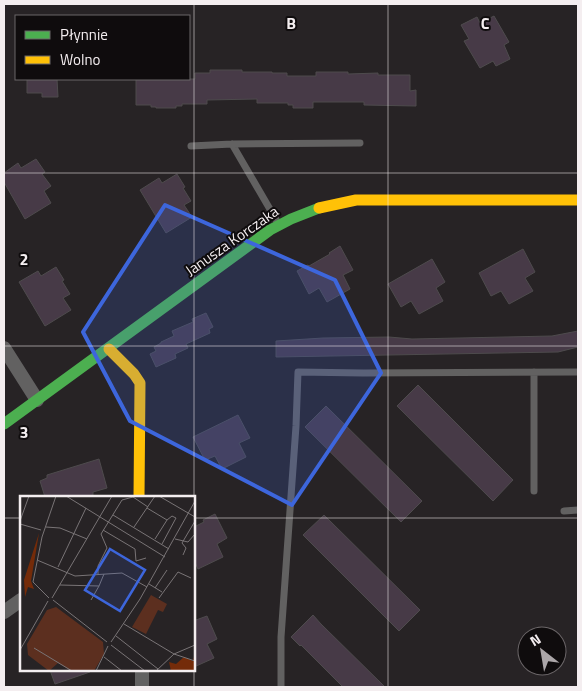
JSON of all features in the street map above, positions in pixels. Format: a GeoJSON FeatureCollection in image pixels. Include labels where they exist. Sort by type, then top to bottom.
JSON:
{"type":"FeatureCollection","features":[{"type":"Feature","properties":{"kind":"street","name":"Janusza Korczaka"},"geometry":{"type":"LineString","coordinates":[[4,424],[270,230],[279,224],[320,206],[356,200],[578,200]]}},
{"type":"Feature","properties":{"kind":"street"},"geometry":{"type":"LineString","coordinates":[[4,348],[37,400]]}},
{"type":"Feature","properties":{"kind":"street"},"geometry":{"type":"LineString","coordinates":[[109,349],[134,374],[140,383],[140,496]]}},
{"type":"Feature","properties":{"kind":"street"},"geometry":{"type":"LineString","coordinates":[[4,612],[20,601]]}},
{"type":"Feature","properties":{"kind":"street"},"geometry":{"type":"LineString","coordinates":[[142,671],[142,687]]}},
{"type":"Feature","properties":{"kind":"lane"},"geometry":{"type":"LineString","coordinates":[[191,146],[360,143]]}},
{"type":"Feature","properties":{"kind":"lane"},"geometry":{"type":"LineString","coordinates":[[232,144],[279,224]]}},
{"type":"Feature","properties":{"kind":"lane"},"geometry":{"type":"LineString","coordinates":[[281,687],[281,637],[298,372],[578,372]]}},
{"type":"Feature","properties":{"kind":"lane"},"geometry":{"type":"LineString","coordinates":[[534,372],[534,491]]}},
{"type":"Feature","properties":{"kind":"lane"},"geometry":{"type":"LineString","coordinates":[[564,511],[578,510]]}},
{"type":"Feature","properties":{"kind":"highlighted area"},"geometry":{"type":"Polygon","coordinates":[[[165,205],[335,280],[381,373],[292,505],[130,421],[83,332],[165,205]]]}},
{"type":"Feature","properties":{"kind":"building"},"geometry":{"type":"Polygon","coordinates":[[[494,16],[509,42],[504,45],[510,59],[496,66],[493,61],[480,68],[464,41],[469,39],[461,25],[477,17],[480,23],[494,16]]]}},
{"type":"Feature","properties":{"kind":"building"},"geometry":{"type":"Polygon","coordinates":[[[210,70],[242,70],[242,72],[287,73],[287,76],[316,76],[316,72],[410,75],[410,91],[416,90],[416,106],[364,105],[364,102],[313,102],[313,108],[293,108],[293,105],[288,105],[288,103],[257,103],[257,99],[207,100],[207,104],[182,104],[182,106],[176,106],[176,108],[136,105],[136,80],[190,80],[195,79],[195,73],[210,73],[210,70]]]}},
{"type":"Feature","properties":{"kind":"building"},"geometry":{"type":"Polygon","coordinates":[[[27,80],[57,80],[58,97],[42,97],[42,93],[27,93],[27,80]]]}},
{"type":"Feature","properties":{"kind":"building"},"geometry":{"type":"Polygon","coordinates":[[[36,159],[45,172],[42,174],[51,186],[44,191],[51,203],[25,219],[4,182],[4,173],[18,163],[21,168],[36,159]]]}},
{"type":"Feature","properties":{"kind":"building"},"geometry":{"type":"Polygon","coordinates":[[[177,174],[191,201],[184,205],[192,217],[166,233],[140,190],[159,178],[162,183],[177,174]]]}},
{"type":"Feature","properties":{"kind":"building"},"geometry":{"type":"Polygon","coordinates":[[[340,246],[353,270],[343,275],[350,289],[327,302],[319,288],[309,294],[297,271],[330,254],[340,246]]]}},
{"type":"Feature","properties":{"kind":"building"},"geometry":{"type":"Polygon","coordinates":[[[523,249],[535,272],[525,278],[533,291],[509,304],[501,291],[491,296],[479,273],[523,249]]]}},
{"type":"Feature","properties":{"kind":"building"},"geometry":{"type":"Polygon","coordinates":[[[432,259],[445,282],[436,288],[443,301],[419,314],[411,301],[401,307],[388,284],[432,259]]]}},
{"type":"Feature","properties":{"kind":"building"},"geometry":{"type":"Polygon","coordinates":[[[56,267],[70,294],[63,298],[71,310],[45,326],[19,282],[38,271],[41,276],[56,267]]]}},
{"type":"Feature","properties":{"kind":"building"},"geometry":{"type":"Polygon","coordinates":[[[206,313],[213,327],[209,329],[210,333],[186,344],[188,348],[175,354],[176,358],[156,367],[150,354],[156,351],[154,347],[174,336],[172,331],[193,322],[192,319],[206,313]]]}},
{"type":"Feature","properties":{"kind":"building"},"geometry":{"type":"Polygon","coordinates":[[[578,331],[578,347],[558,352],[276,357],[276,341],[323,338],[389,337],[412,339],[552,336],[578,331]]]}},
{"type":"Feature","properties":{"kind":"building"},"geometry":{"type":"Polygon","coordinates":[[[418,385],[513,480],[493,501],[397,406],[418,385]]]}},
{"type":"Feature","properties":{"kind":"building"},"geometry":{"type":"Polygon","coordinates":[[[326,406],[422,501],[401,522],[305,427],[326,406]]]}},
{"type":"Feature","properties":{"kind":"building"},"geometry":{"type":"Polygon","coordinates":[[[238,415],[250,438],[239,443],[246,457],[222,469],[215,456],[205,460],[193,437],[238,415]]]}},
{"type":"Feature","properties":{"kind":"building"},"geometry":{"type":"Polygon","coordinates":[[[99,459],[107,488],[93,492],[93,495],[89,496],[45,496],[40,481],[47,478],[47,475],[99,459]]]}},
{"type":"Feature","properties":{"kind":"building"},"geometry":{"type":"Polygon","coordinates":[[[215,514],[227,538],[217,544],[223,557],[198,569],[195,562],[195,526],[204,522],[203,520],[215,514]]]}},
{"type":"Feature","properties":{"kind":"building"},"geometry":{"type":"Polygon","coordinates":[[[324,515],[420,610],[399,631],[303,535],[324,515]]]}},
{"type":"Feature","properties":{"kind":"building"},"geometry":{"type":"Polygon","coordinates":[[[313,615],[385,687],[343,687],[300,646],[291,637],[313,615]]]}},
{"type":"Feature","properties":{"kind":"building"},"geometry":{"type":"Polygon","coordinates":[[[207,616],[217,639],[207,644],[214,658],[195,667],[195,618],[196,620],[207,616]]]}},
{"type":"Feature","properties":{"kind":"building"},"geometry":{"type":"Polygon","coordinates":[[[50,671],[90,671],[90,672],[55,684],[50,671]]]}},
{"type":"Feature","properties":{"kind":"traffic: fast"},"geometry":{"type":"LineString","coordinates":[[4,424],[270,230],[319,208]]}},
{"type":"Feature","properties":{"kind":"traffic: slow"},"geometry":{"type":"LineString","coordinates":[[319,208],[356,200],[578,200]]}},
{"type":"Feature","properties":{"kind":"traffic: slow"},"geometry":{"type":"LineString","coordinates":[[109,349],[134,374],[140,383],[139,496]]}}]}
